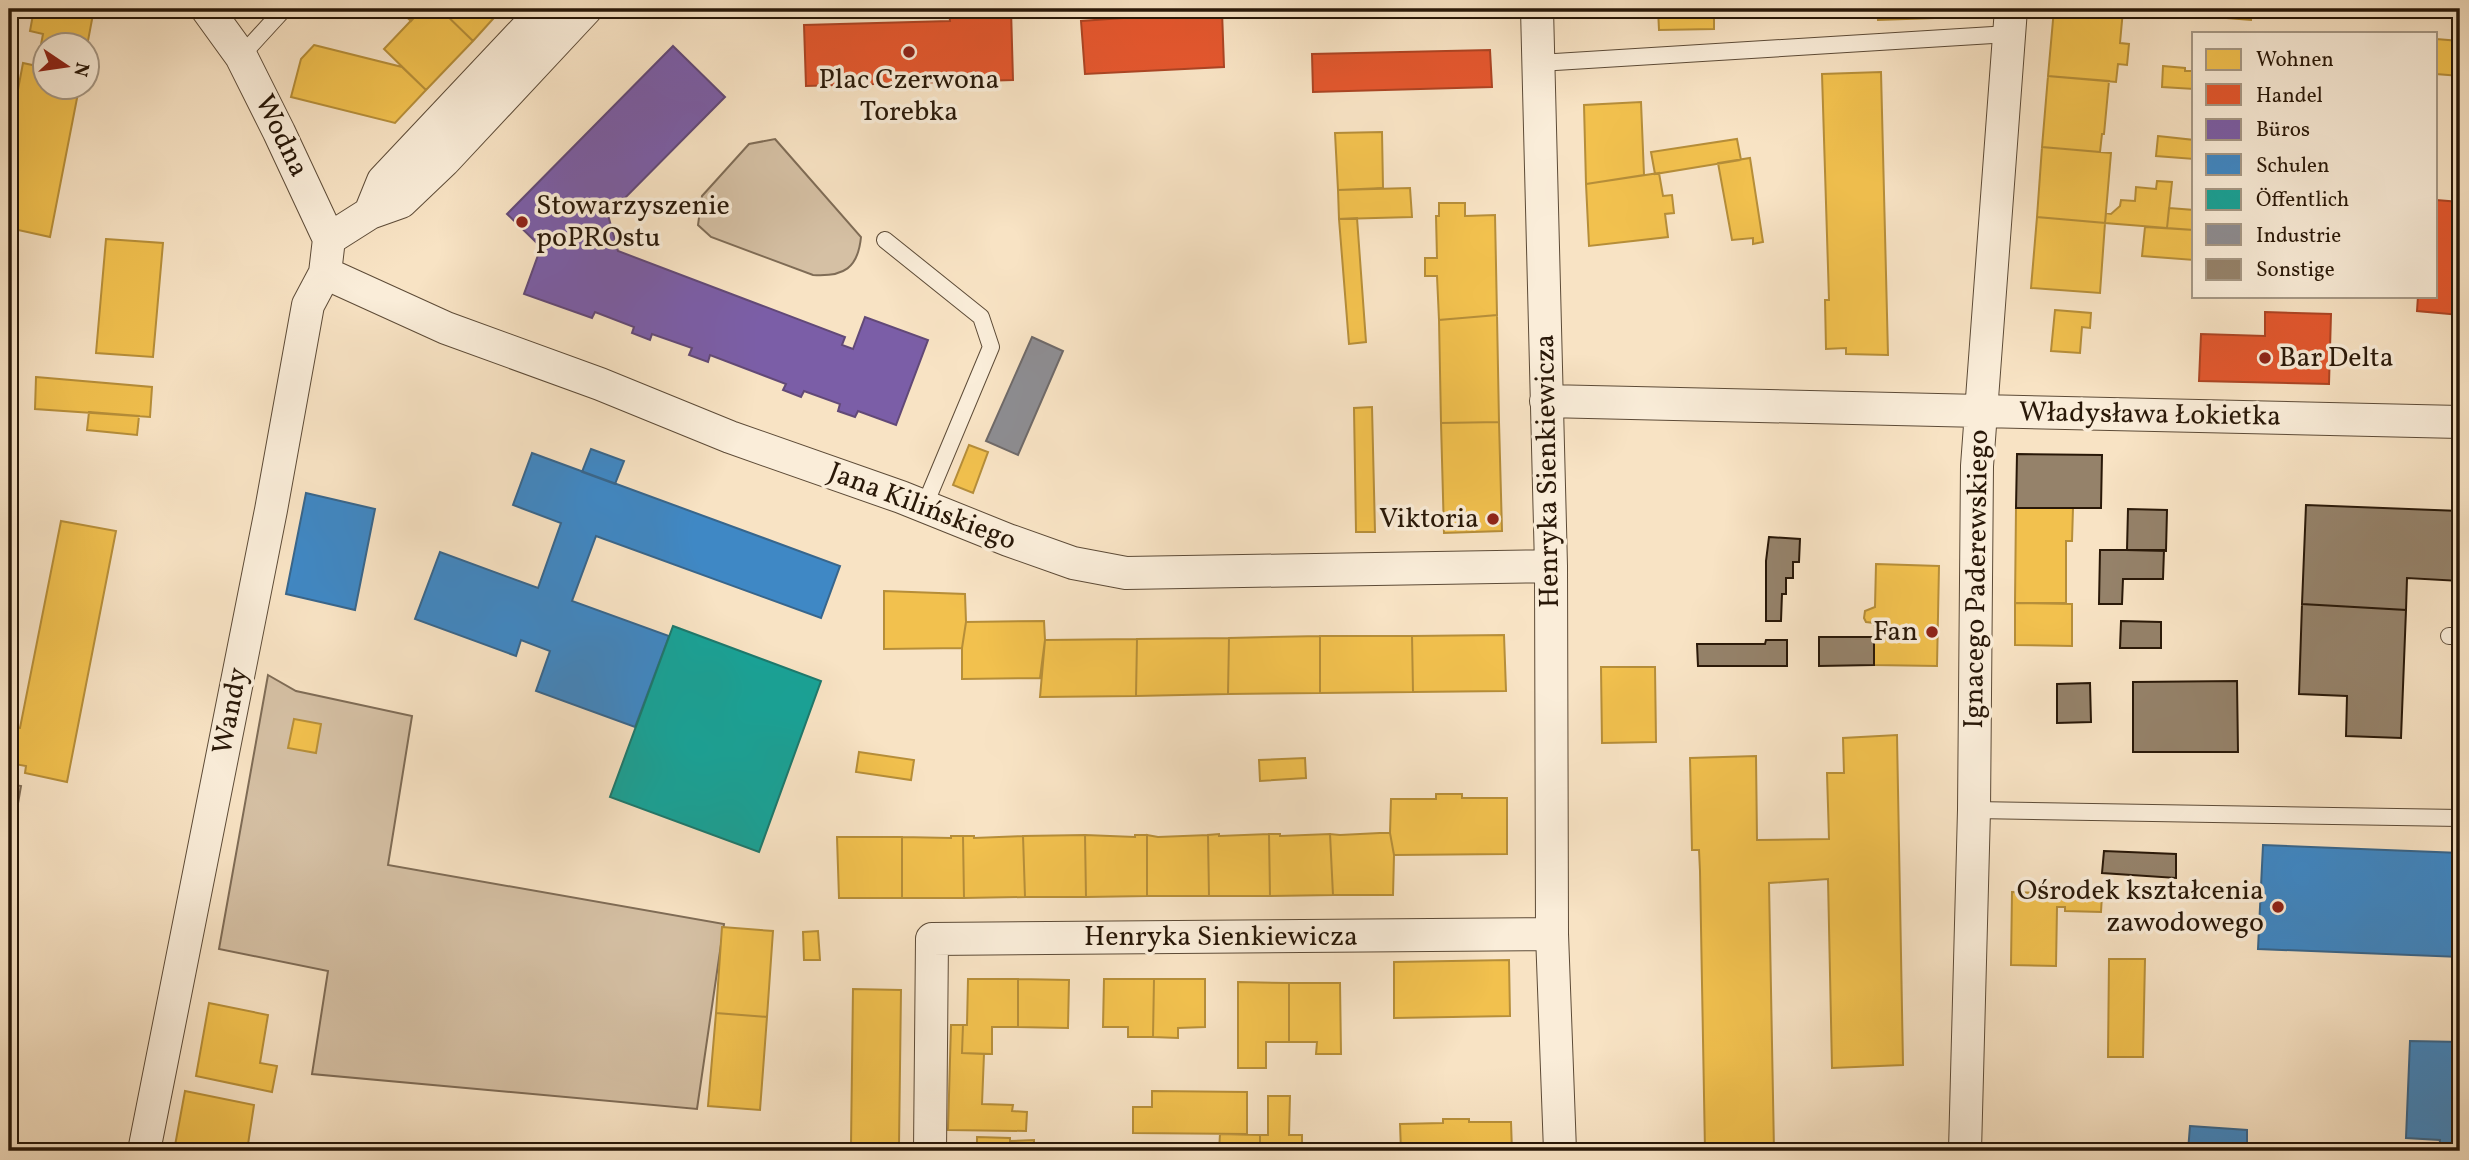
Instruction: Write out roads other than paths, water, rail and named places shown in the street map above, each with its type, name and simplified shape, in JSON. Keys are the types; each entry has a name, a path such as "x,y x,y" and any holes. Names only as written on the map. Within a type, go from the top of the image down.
{"street":[{"name":"Wodna","path":"207,9 241,56 329,239 326,273"},
{"path":"370,213 383,181 545,9"},
{"path":"329,239 370,213 401,202 410,194 586,9"},
{"name":"Henryka Sienkiewicza","path":"1537,9 1551,566 1552,934 1560,1151"},
{"name":"Ignacego Paderewskiego","path":"1965,1151 1974,810 1977,466 2010,21"},
{"name":"Jana Kilińskiego","path":"326,273 446,328 600,384 730,437 901,497 1073,563 1126,573 1551,566"},
{"name":"Wandy","path":"144,1151 271,510 308,305 326,273"},
{"name":"Władysława Łokietka","path":"1546,401 2460,422"},
{"name":"Henryka Sienkiewicza","path":"930,1151 932,939 1552,934"}],"lane":[{"path":"241,56 284,9"},
{"path":"1539,63 2010,21"},
{"path":"885,240 981,317 991,346 924,508"},
{"path":"1974,810 2460,818"}],"place":[{"name":"Plac Czerwona Torebka","path":"909,52"},
{"name":"Stowarzyszenie poPROstu","path":"522,222"},
{"name":"Bar Delta","path":"2265,358"},
{"name":"Viktoria","path":"1493,519"},
{"name":"Fan","path":"1932,632"},
{"name":"Ośrodek kształcenia zawodowego","path":"2278,907"}]}
